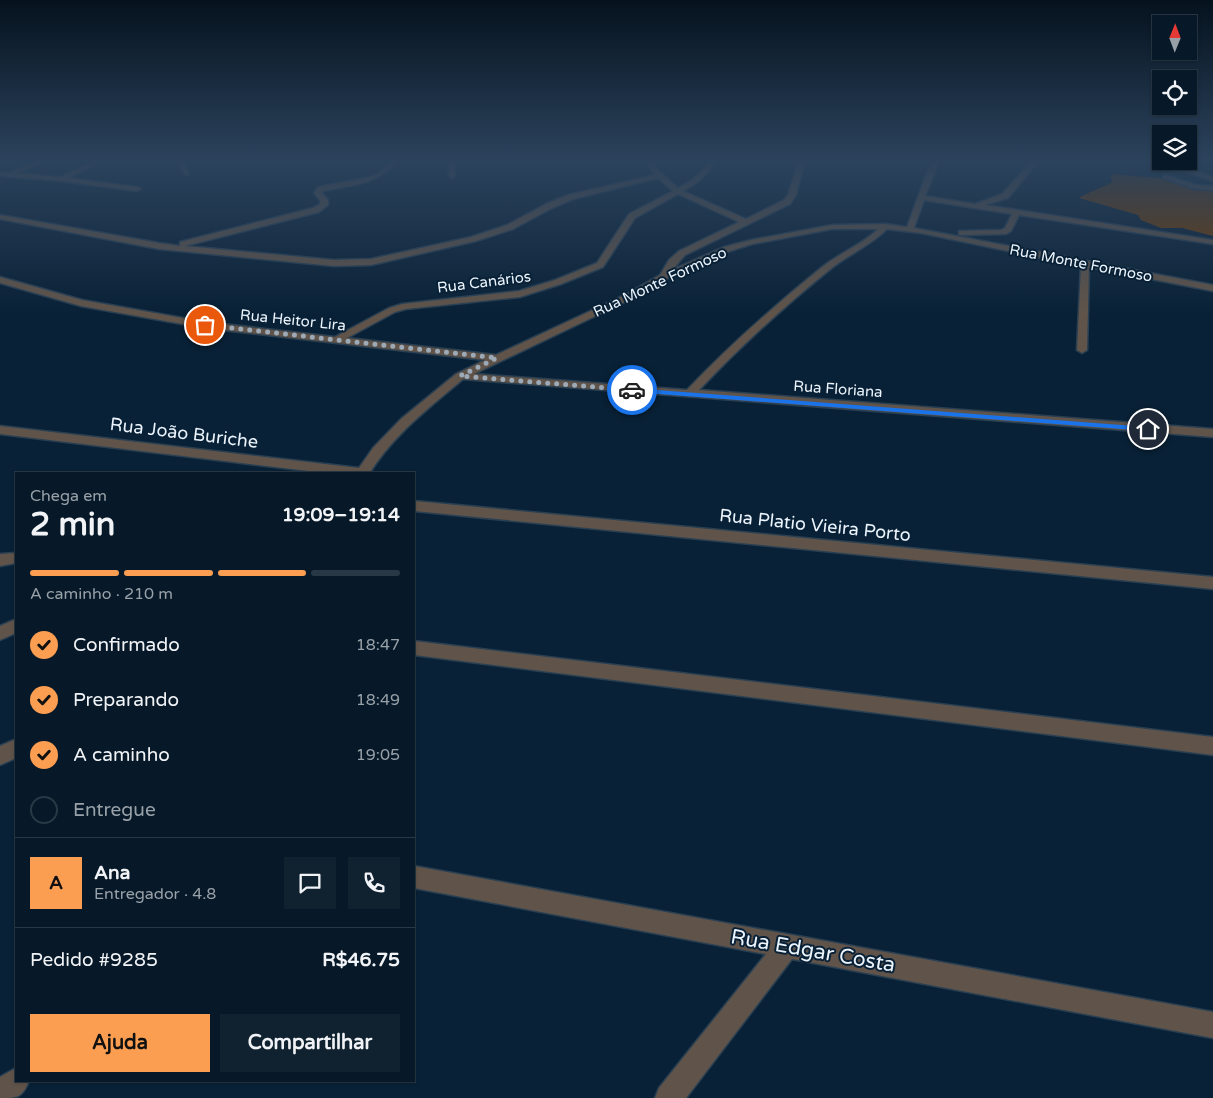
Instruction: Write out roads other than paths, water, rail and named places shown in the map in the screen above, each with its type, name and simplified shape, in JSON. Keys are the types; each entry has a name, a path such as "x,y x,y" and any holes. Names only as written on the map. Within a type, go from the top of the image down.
{"street":[{"path":"172,247 311,211"},
{"path":"0,217 172,247 334,263 371,262 472,239 510,227 539,211"},
{"name":"Rua Canários","path":"336,340 392,310 405,306 520,294 540,289 591,270 600,265 632,216 641,211"},
{"path":"722,211 746,222"},
{"path":"663,277 672,262 682,253 769,211"},
{"path":"910,228 917,211"},
{"path":"1005,211 1213,242"},
{"path":"933,233 1003,232 1008,229 1016,213"},
{"path":"689,394 730,352 828,266 865,244 885,226"},
{"name":"Rua Monte Formoso","path":"364,472 378,451 405,422 460,376 630,296 663,277 727,249 751,242 832,227 885,226 910,228 1213,288"},
{"path":"1082,350 1086,263"},
{"name":"Rua Heitor Lira","path":"0,280 81,303 142,315 239,330 497,358"},
{"name":"Rua Floriana","path":"460,376 1213,433"},
{"name":"Rua João Buriche","path":"0,430 355,472"},
{"name":"Rua Platio Vieira Porto","path":"415,506 1213,582"},
{"path":"0,560 15,558"},
{"path":"0,634 15,626"},
{"path":"415,648 1213,746"},
{"path":"0,756 15,748"},
{"name":"Rua Edgar Costa","path":"415,877 1213,1025"},
{"path":"669,1098 787,946"},
{"path":"0,1094 15,1082"}]}
